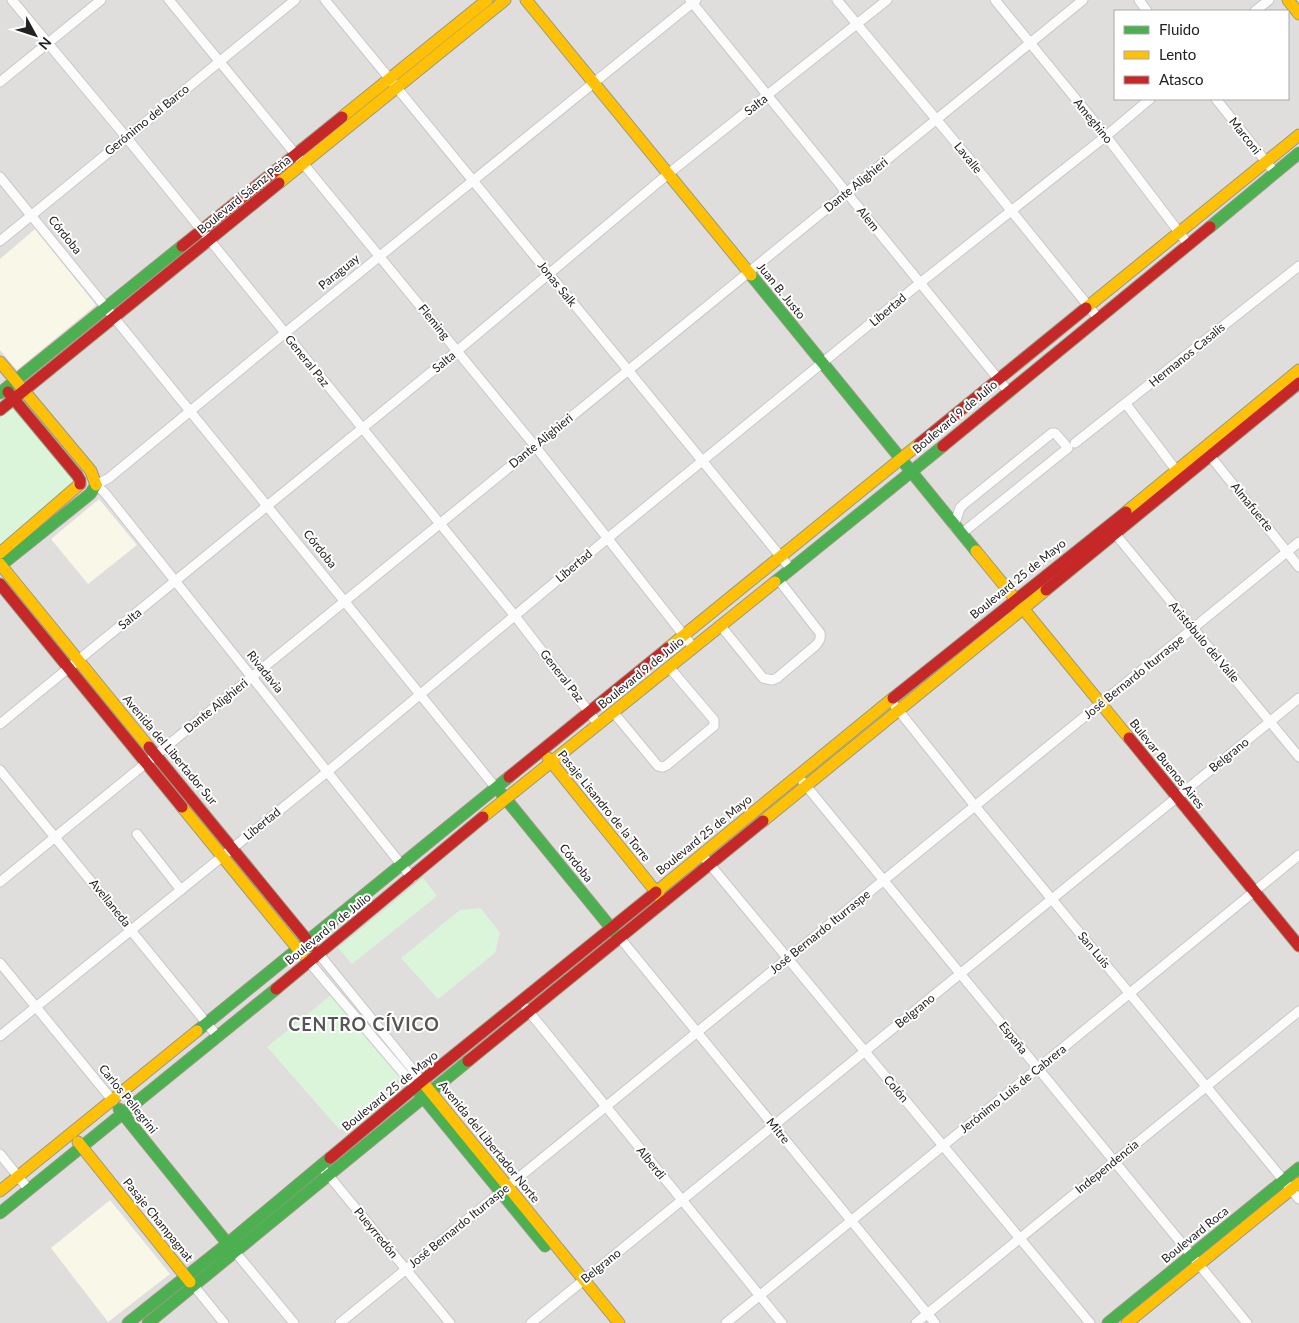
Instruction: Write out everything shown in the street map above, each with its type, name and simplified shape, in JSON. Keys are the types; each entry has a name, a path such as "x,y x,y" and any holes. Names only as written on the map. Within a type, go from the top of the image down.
{"main road":[{"name":"Boulevard Sáenz Peña","path":"0,410 304,164 487,0"},
{"name":"Boulevard Sáenz Peña","path":"2,388 15,380 106,308 296,154 505,0"},
{"name":"Juan B. Justo","path":"526,0 1014,599"},
{"path":"1288,0 1299,14"},
{"name":"Boulevard 9 de Julio","path":"0,1191 1299,135"},
{"name":"Boulevard 9 de Julio","path":"0,1213 1299,153"},
{"name":"Rivadavia","path":"0,362 91,472 96,485"},
{"name":"Boulevard 25 de Mayo","path":"133,1322 418,1084 1014,599 1112,530 1298,377"},
{"path":"2,388 14,399 77,475 80,484"},
{"name":"Boulevard 25 de Mayo","path":"148,1323 236,1253 426,1094 962,659 1112,530 1176,470 1208,452"},
{"path":"0,552 80,484 96,485"},
{"name":"Paraguay","path":"0,565 90,494 96,485"},
{"name":"Avenida del Libertador Sur","path":"0,565 146,762 309,962"},
{"name":"Avenida del Libertador Sur","path":"0,584 156,754 319,954"},
{"name":"Bulevar Buenos Aires","path":"1014,599 1299,946"},
{"name":"Pasaje Lisandro de la Torre","path":"542,750 664,902"},
{"name":"Córdoba","path":"496,788 620,938"},
{"name":"Avenida del Libertador Norte","path":"418,1084 580,1283 608,1323"},
{"name":"Carlos Pellegrini","path":"112,1101 236,1253"},
{"name":"Pasaje Champagnat","path":"71,1134 194,1286"},
{"name":"Boulevard Roca","path":"1108,1323 1195,1260 1291,1184 1299,1168"},
{"name":"Boulevard Roca","path":"1127,1323 1195,1260"},
{"name":"Avenida del Libertador Norte","path":"580,1283 619,1323"}],"street":[{"name":"General Paz","path":"12,0 126,137 515,616 599,725"},
{"path":"0,82 101,0"},
{"name":"Fleming","path":"170,0 535,446 694,647"},
{"name":"Gerónimo del Barco","path":"0,241 295,0"},
{"name":"Jonas Salk","path":"325,0 790,568"},
{"name":"Lavalle","path":"837,0 1098,318"},
{"name":"Salta","path":"0,724 457,351 668,174 887,0"},
{"name":"Ameghino","path":"995,0 1106,136 1188,244"},
{"name":"Dante Alighieri","path":"0,882 1083,0"},
{"path":"1139,0 1147,10"},
{"path":"1256,10 1268,0"},
{"name":"Paraguay","path":"96,485 109,478 191,412 285,333 693,1"},
{"name":"Alem","path":"693,1 1008,391"},
{"name":"Libertad","path":"0,1036 327,772 608,538 920,283 1149,100"},
{"name":"Marconi","path":"1217,100 1275,173"},
{"name":"Córdoba","path":"0,177 496,788"},
{"name":"Hermanos Casalis","path":"958,530 1072,446 1299,266"},
{"path":"1126,404 1176,470"},
{"path":"958,530 960,508 1052,433 1055,433 1072,446"},
{"name":"Almafuerte","path":"1208,452 1299,567"},
{"name":"Rivadavia","path":"96,485 105,493 412,878"},
{"name":"Aristóbulo del Valle","path":"1112,530 1299,758"},
{"name":"José Bernardo Iturraspe","path":"340,1323 1299,542"},
{"path":"720,625 763,678 772,680 777,678 820,641 820,633 778,579"},
{"path":"954,649 962,659"},
{"path":"614,713 658,766 662,767 667,765 714,726 714,720 669,667"},
{"name":"Belgrano","path":"531,1323 1299,698"},
{"name":"San Luis","path":"890,700 1206,1086 1291,1184 1299,1199"},
{"name":"Avellaneda","path":"0,770 218,1037"},
{"name":"España","path":"798,776 1247,1323"},
{"path":"137,834 181,890"},
{"name":"Colón","path":"702,854 1090,1323"},
{"name":"Jerónimo Luis de Cabrera","path":"726,1323 1299,855"},
{"name":"Mitre","path":"620,938 935,1323"},
{"name":"Avenida del Libertador Norte","path":"319,954 418,1084"},
{"name":"Avenida del Libertador Norte","path":"309,962 418,1084"},
{"name":"Carlos Pellegrini","path":"0,963 112,1101"},
{"name":"Alberdi","path":"521,1002 782,1323"},
{"name":"Independencia","path":"916,1323 1299,1011"},
{"path":"0,1154 29,1190"},
{"name":"Pueyrredón","path":"321,1166 450,1323"},
{"path":"236,1253 294,1323"},
{"name":"Pasaje Champagnat","path":"194,1286 224,1323"}],"shaded area":[{"path":"0,0 1299,0 1299,1323 0,1323"},
{"path":"35,229 96,305 17,370 0,350 0,259"},
{"path":"99,499 137,545 88,584 51,539"},
{"path":"110,1200 170,1274 108,1322 51,1248"}],"green space":[{"path":"14,399 80,480 0,553 0,410"},
{"path":"423,878 437,896 352,964 338,948"},
{"path":"481,908 500,933 495,953 438,999 401,958 460,910"},
{"path":"331,995 401,1077 340,1130 267,1047"}],"traffic: fast":[{"path":"1210,227 1299,153"},
{"path":"0,393 182,246"},
{"path":"751,275 976,551"},
{"path":"775,582 943,446"},
{"path":"0,566 90,494 96,485"},
{"path":"197,1031 509,777"},
{"path":"501,793 616,934"},
{"path":"0,1213 276,989"},
{"path":"148,1323 468,1061"},
{"path":"418,1091 545,1246"},
{"path":"119,1109 232,1249"},
{"path":"128,1323 330,1158"},
{"path":"1108,1323 1299,1168"}],"traffic: slow":[{"path":"342,117 487,0"},
{"path":"279,183 505,0"},
{"path":"526,0 751,275"},
{"path":"1288,0 1299,14"},
{"path":"1086,308 1299,135"},
{"path":"0,362 91,471 96,485"},
{"path":"1126,512 1299,370"},
{"path":"668,648 919,444"},
{"path":"0,553 80,484"},
{"path":"976,551 1129,738"},
{"path":"0,564 149,747"},
{"path":"483,817 775,582"},
{"path":"763,821 1046,590"},
{"path":"656,892 893,698"},
{"path":"548,758 661,898"},
{"path":"182,807 302,954"},
{"path":"0,1191 197,1031"},
{"path":"425,1085 619,1323"},
{"path":"78,1142 190,1282"},
{"path":"1127,1323 1299,1183"}],"traffic: jam":[{"path":"182,246 342,117"},
{"path":"0,410 279,183"},
{"path":"943,446 1210,227"},
{"path":"919,444 1086,308"},
{"path":"1046,590 1299,383"},
{"path":"8,392 77,475 80,484"},
{"path":"893,698 1126,512"},
{"path":"0,584 182,807"},
{"path":"509,777 668,648"},
{"path":"1129,738 1299,946"},
{"path":"149,747 312,946"},
{"path":"276,989 483,817"},
{"path":"468,1061 763,821"},
{"path":"330,1158 656,892"}],"district":[{"name":"CENTRO CÍVICO","path":"364,1025"}]}
